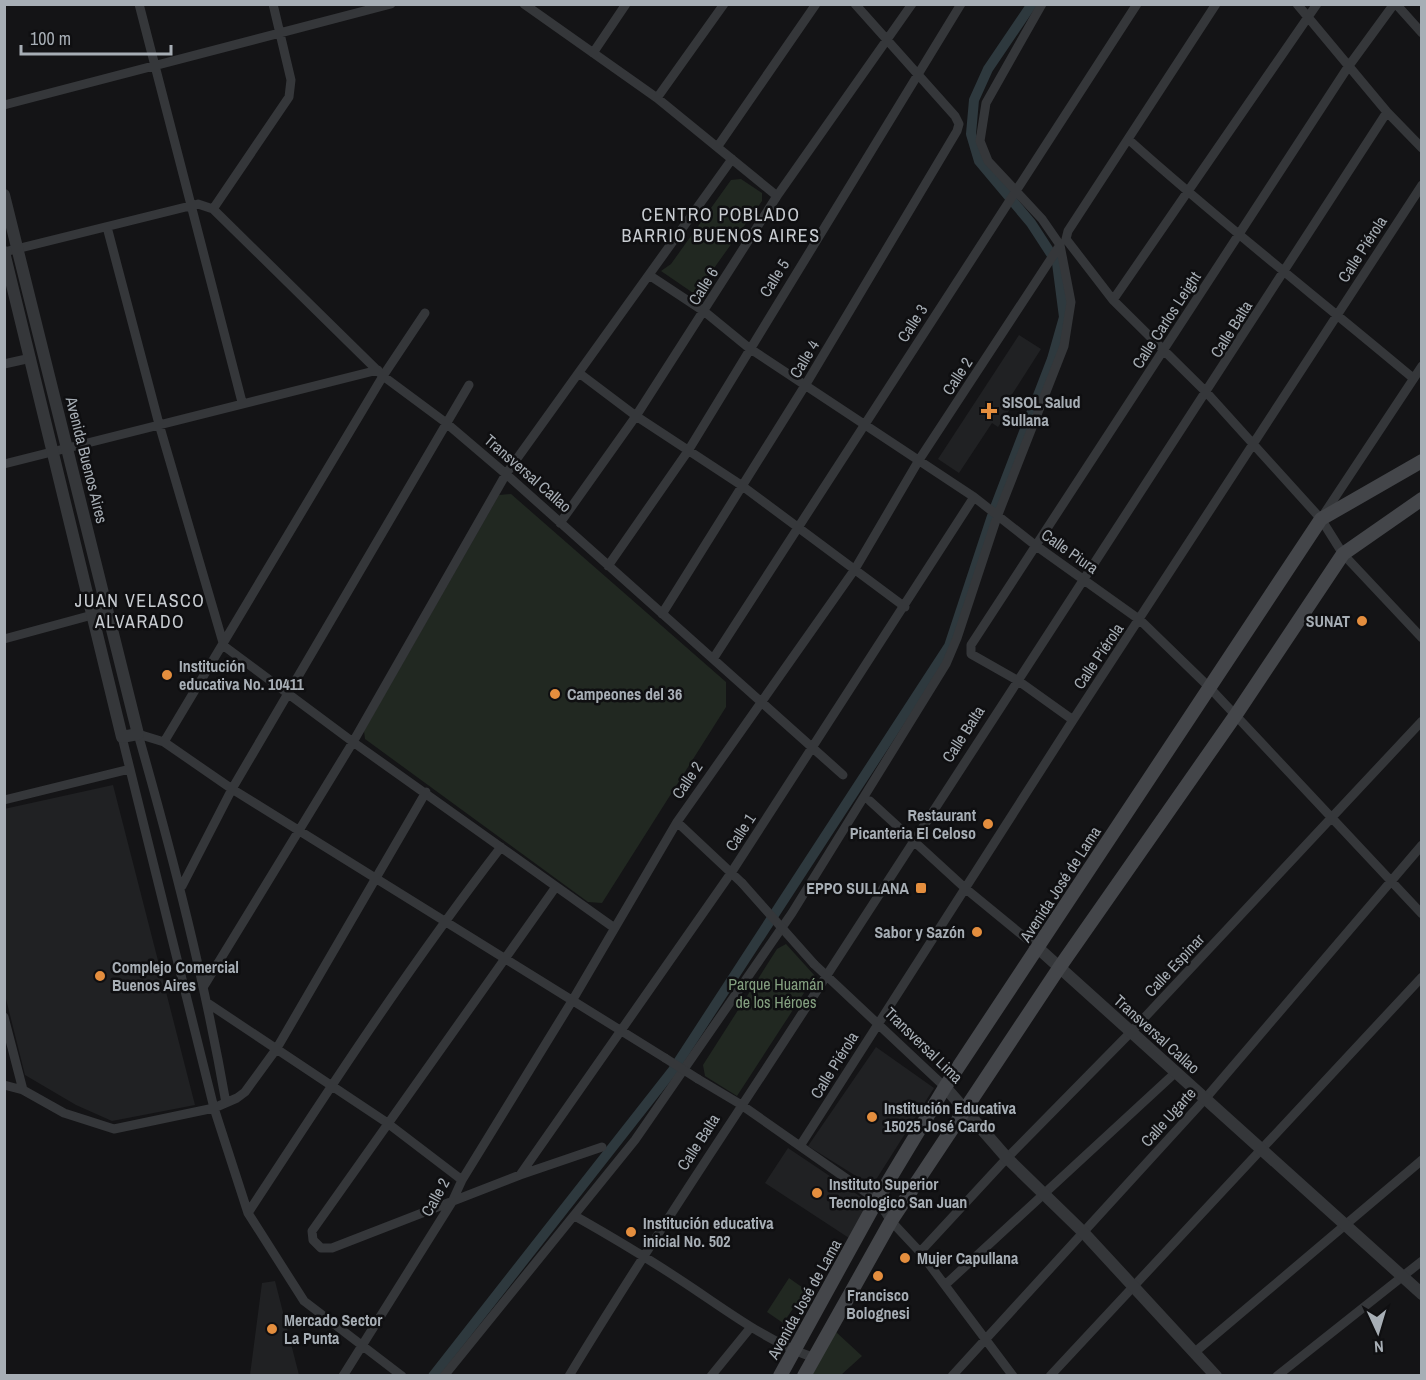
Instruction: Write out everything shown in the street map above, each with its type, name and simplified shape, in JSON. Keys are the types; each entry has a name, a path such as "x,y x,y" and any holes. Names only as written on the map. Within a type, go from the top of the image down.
{"main road":[{"name":"Avenida José de Lama","path":"780,1376 796,1352 877,1200 945,1087 1321,519 1422,461"},
{"path":"804,1376 891,1221 1059,968 1235,716 1343,554 1422,499"}],"street":[{"path":"139,4 242,402"},
{"path":"5,252 190,206 204,204 213,208 289,97 291,80 273,4"},
{"path":"4,105 154,68 391,4"},
{"path":"524,4 657,98 777,196"},
{"path":"540,15 544,4"},
{"path":"593,52 626,4"},
{"path":"657,98 724,4"},
{"path":"718,146 816,4"},
{"path":"855,4 917,75"},
{"name":"Calle 6","path":"560,523 636,416 705,312 777,196 912,4"},
{"name":"Calle 5","path":"608,566 688,451 961,4"},
{"path":"444,1376 635,1140 792,913 946,664 957,638 997,517 1064,346 1071,302 1060,245 1042,219 988,161 980,141 986,103 1042,4"},
{"name":"Calle 3","path":"713,659 1137,4"},
{"path":"1216,4 1068,231 1066,238 1069,245 1113,300 1207,393 1321,519 1343,554 1422,638"},
{"path":"1297,4 1387,112 1422,148"},
{"path":"1113,300 1317,4"},
{"path":"1395,4 1422,33"},
{"name":"Calle Carlos Leight","path":"1017,680 970,654 971,645 1348,67 1395,4"},
{"name":"Calle 4","path":"662,614 806,384 954,139 958,124 954,116 917,75"},
{"name":"Calle Balta","path":"569,1376 642,1254 825,977 912,839 1207,393 1387,112"},
{"path":"1128,139 1187,192 1285,270 1413,378"},
{"path":"204,986 353,742 506,474 732,159"},
{"name":"Calle Piérola","path":"800,1146 1073,720 1422,184"},
{"name":"Avenida Buenos Aires","path":"4,195 138,734"},
{"name":"Transversal Callao","path":"213,208 380,373 445,422 506,474 843,775"},
{"path":"107,227 159,424 224,646 290,692 353,742 426,792 555,888 613,927"},
{"name":"Calle 2","path":"343,1376 452,1202 462,1180 572,1001 613,927 677,822 759,702 855,569 920,460 1060,245"},
{"name":"Avenida Buenos Aires","path":"5,252 122,737"},
{"name":"Calle Piura","path":"649,275 705,312 749,348 974,497 997,517 1140,620 1209,687 1330,819 1422,914"},
{"path":"164,742 224,646 380,373 425,313"},
{"path":"4,364 31,358"},
{"path":"1321,519 1422,366"},
{"path":"4,464 242,402 380,373"},
{"path":"579,374 636,416 741,485 905,607"},
{"path":"182,886 232,789 445,422 469,385"},
{"name":"Calle 1","path":"520,1174 731,873 974,497"},
{"path":"4,639 107,611"},
{"path":"1017,680 1073,720"},
{"name":"Calle Espinar","path":"920,1252 1007,1158 1131,1032 1422,721"},
{"path":"138,734 182,886 209,1004 226,1103"},
{"path":"402,1376 304,1301 248,1213 214,1108 122,737 138,734 164,742 232,789 740,1104 877,1200 891,1221 920,1252 1013,1376"},
{"path":"4,800 130,769"},
{"path":"4,1085 22,1090 64,1113 114,1129 214,1108 245,1092 277,1048 426,792"},
{"name":"Transversal Callao","path":"870,801 966,889 1038,948 1422,1294"},
{"name":"Transversal Lima","path":"677,822 742,883 825,977 878,1023 945,1087 1007,1158 1084,1233 1216,1376"},
{"name":"Calle Ugarte","path":"952,1376 1205,1099 1422,845"},
{"path":"248,1213 332,1084 444,922 501,847"},
{"path":"555,888 507,958 386,1122 312,1231 313,1240 321,1248 333,1248 520,1174 602,1147"},
{"path":"1050,1376 1422,977"},
{"path":"209,1004 332,1084 462,1180"},
{"path":"4,1017 22,1090"},
{"path":"945,1285 1175,1073"},
{"path":"1195,1352 1422,1160"},
{"path":"575,1216 642,1254 751,1327 796,1352 815,1358"},
{"path":"1277,1376 1422,1262"},
{"path":"711,1376 751,1327"}],"shaded area":[{"name":"SISOL Salud Sullana","path":"1019,335 1041,349 1011,396 1016,400 998,427 992,423 959,473 938,459"},
{"path":"113,785 195,1105 112,1121 76,1105 25,1075 5,995 4,809"},
{"name":"Institución Educativa 15025 José Cardo","path":"876,1047 934,1088 872,1186 808,1146"},
{"name":"Instituto Superior Tecnologico San Juan","path":"788,1148 870,1203 849,1238 765,1183"},
{"name":"Mercado Sector La Punta","path":"275,1281 299,1375 250,1375 262,1283"}],"green space":[{"path":"741,179 762,193 762,201 702,285 699,297 661,271 671,264 731,180"},
{"name":"Campeones del 36","path":"511,494 726,682 726,707 602,903 588,902 365,739 364,731 499,495"},
{"name":"Parque Huamán de los Héroes","path":"786,944 815,976 737,1096 705,1076 703,1065 777,949"},
{"path":"789,1278 806,1290 783,1323 767,1312"},
{"path":"836,1332 862,1356 841,1375 806,1376"}],"waterway":[{"path":"994,510 1052,359 1064,317 1057,263 1031,223 979,161 971,134 974,100 988,69 1032,4"},
{"path":"433,1376 673,1070 949,646 992,516"}],"place":[{"name":"SISOL Salud Sullana","path":"989,411"},
{"name":"SUNAT","path":"1362,621"},
{"name":"Institución educativa No. 10411","path":"167,675"},
{"name":"Campeones del 36","path":"555,694"},
{"name":"Restaurant Picanteria El Celoso","path":"988,824"},
{"name":"EPPO SULLANA","path":"921,888"},
{"name":"Sabor y Sazón","path":"977,932"},
{"name":"Complejo Comercial Buenos Aires","path":"100,976"},
{"name":"Institución Educativa 15025 José Cardo","path":"872,1117"},
{"name":"Instituto Superior Tecnologico San Juan","path":"817,1193"},
{"name":"Institución educativa inicial No. 502","path":"631,1232"},
{"name":"Mujer Capullana","path":"905,1258"},
{"name":"Francisco Bolognesi","path":"878,1276"},
{"name":"Mercado Sector La Punta","path":"272,1329"}],"district":[{"name":"CENTRO POBLADO BARRIO BUENOS AIRES","path":"721,225"},
{"name":"JUAN VELASCO ALVARADO","path":"140,611"}]}
